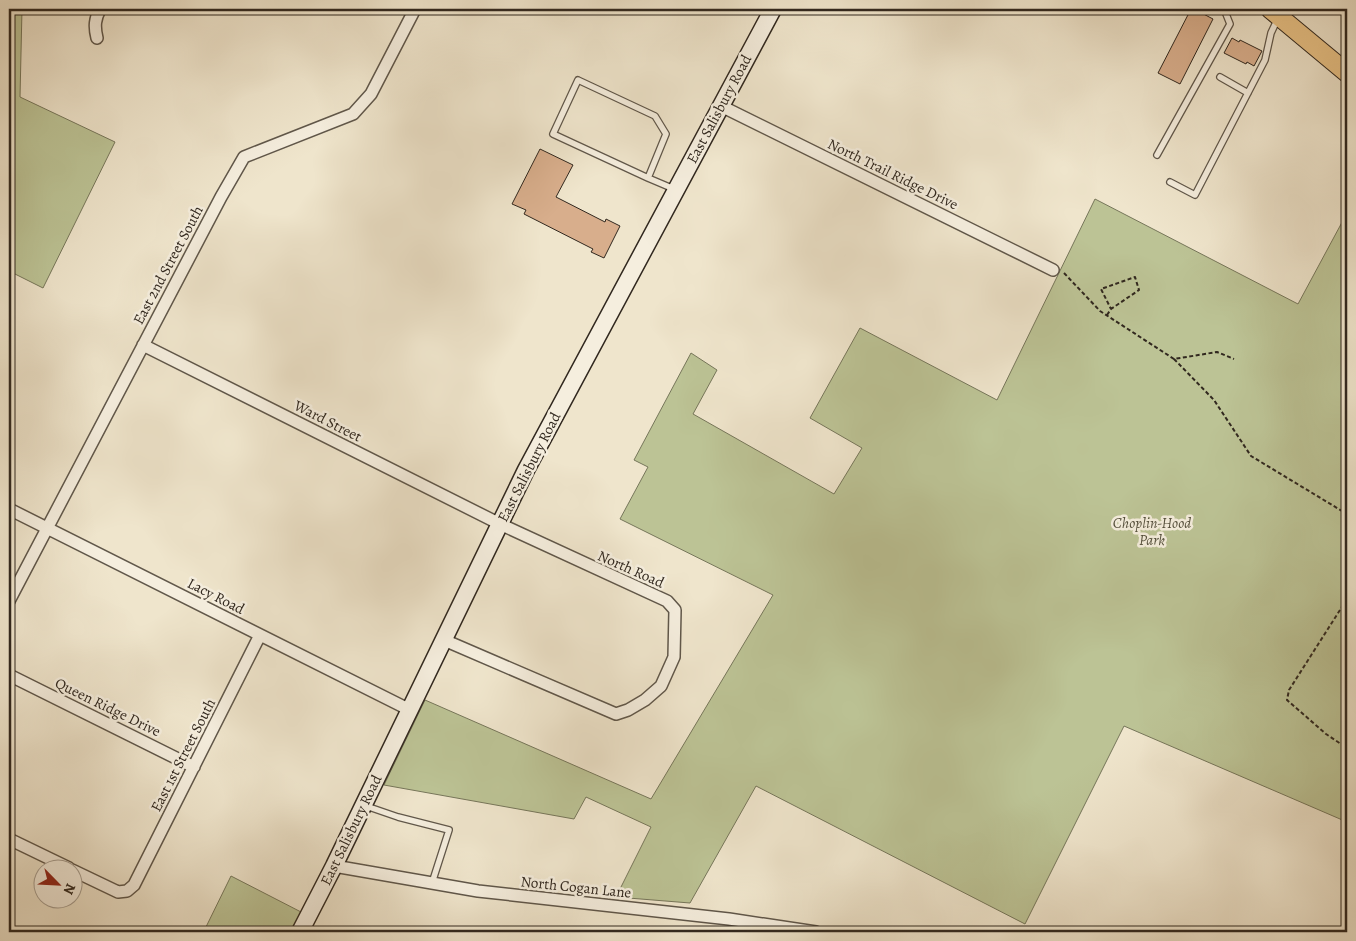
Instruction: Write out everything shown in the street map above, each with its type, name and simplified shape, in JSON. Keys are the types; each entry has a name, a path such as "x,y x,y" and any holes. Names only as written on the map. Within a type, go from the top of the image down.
{"main road":[{"name":"East Salisbury Road","path":"300,932 364,805 526,470 774,9"},
{"path":"1274,12 1347,73"}],"street":[{"path":"97,38 94,28 100,9"},
{"name":"East 2nd Street South","path":"9,601 221,197 244,157 353,114 371,94 415,9"},
{"name":"North Trail Ridge Drive","path":"721,106 1058,271"},
{"name":"Ward Street","path":"143,345 500,524"},
{"name":"Lacy Road","path":"9,509 410,710"},
{"name":"North Road","path":"444,640 616,714 628,710 645,700 660,686 674,657 675,610 667,601 500,524"},
{"name":"East 1st Street South","path":"82,874 118,892 127,891 134,885 260,635"},
{"name":"Queen Ridge Drive","path":"9,675 194,767"},
{"path":"9,839 48,858"},
{"name":"North Cogan Lane","path":"334,866 478,891 729,919 816,932"}],"lane":[{"path":"1157,155 1230,24 1224,9"},
{"path":"1170,182 1195,195 1265,60 1274,12"},
{"path":"1220,77 1248,93"},
{"path":"648,178 666,134 655,116 578,80 553,134 648,178 676,190"},
{"path":"364,805 398,817 449,830 432,883"}],"path":[{"path":"1058,271 1100,311 1174,359 1214,400 1251,456 1347,514"},
{"path":"1107,315 1111,309 1139,290 1135,277 1101,289 1111,309"},
{"path":"1174,359 1217,352 1234,359"},
{"path":"1347,599 1289,690 1287,700 1326,734 1347,748"}],"green space":[{"path":"9,9 22,9 20,97 115,142 43,288 9,271"},
{"name":"Choplin-Hood Park","path":"1095,199 1298,304 1347,213 1347,822 1124,726 1025,924 756,786 690,903 616,897 651,827 586,797 574,819 384,785 425,700 651,799 773,595 620,519 648,467 634,460 691,353 717,370 693,414 834,494 862,448 810,418 860,328 997,400"},
{"path":"231,876 303,913 292,932 202,932"}],"building":[{"path":"1191,9 1213,19 1180,84 1158,73"},
{"path":"1232,38 1262,51 1254,66 1224,53"},
{"path":"540,149 573,165 556,197 605,222 606,219 620,226 604,258 591,252 593,249 524,214 526,210 512,204"}]}
